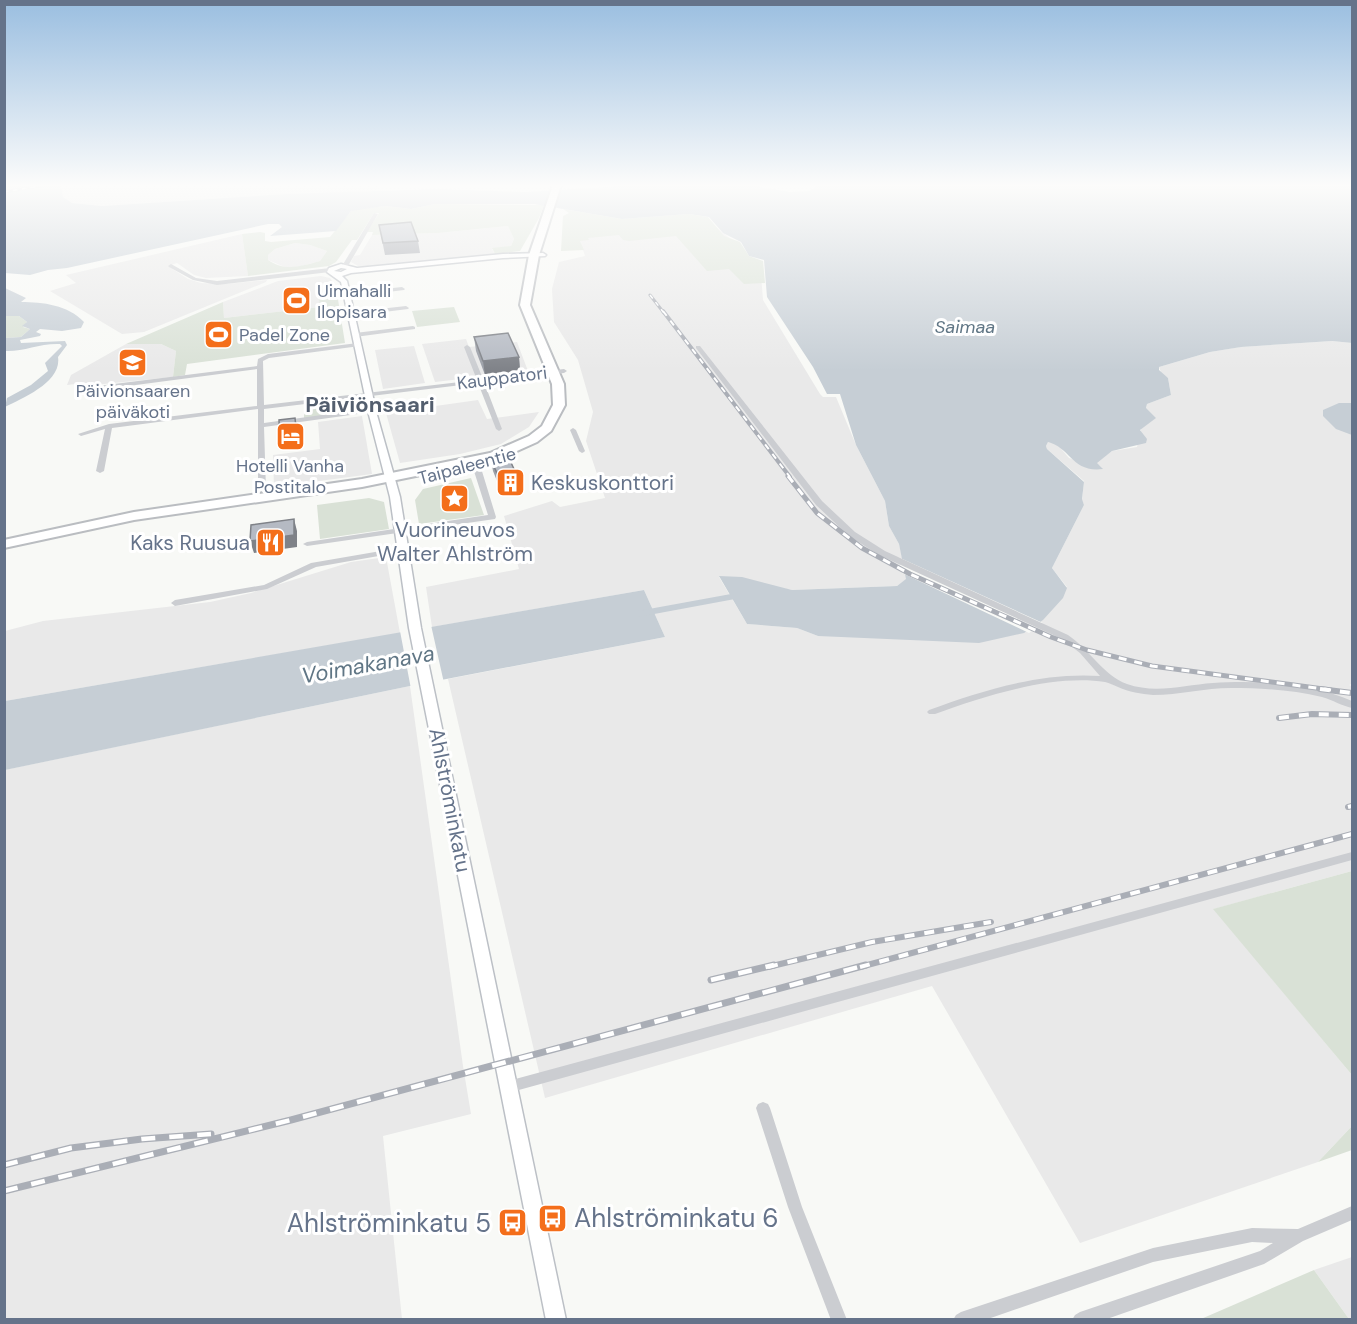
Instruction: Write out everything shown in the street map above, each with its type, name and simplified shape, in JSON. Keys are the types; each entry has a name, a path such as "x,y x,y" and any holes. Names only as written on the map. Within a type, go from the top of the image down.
{"highway":[{"name":"Taipaleentie","path":"114,522 132,522 389,481 499,460 521,453 543,441 561,425 566,417 570,401 559,372 525,305 541,247"},
{"name":"Taipaleentie","path":"4,544 134,516 257,494 279,494 389,481"}],"street":[{"path":"332,272 344,281 361,247"},
{"path":"171,266 191,278 217,283 350,269 539,255"},
{"name":"Ahlströminkatu","path":"344,281 372,411 395,497 415,628 556,1320"},
{"path":"347,296 402,289"},
{"path":"352,314 406,308"},
{"path":"355,335 413,328"},
{"path":"78,386 90,388 260,364 268,356 358,345"},
{"path":"467,347 499,429"},
{"path":"698,347 819,503 852,534 882,553 1074,642 1098,671 1109,679"},
{"path":"257,494 261,425 260,364"},
{"name":"Kauppatori","path":"81,434 109,426 261,406 559,372"},
{"path":"261,425 372,411"},
{"path":"100,471 109,426"},
{"path":"573,430 582,451"},
{"path":"307,544 492,517 477,468"},
{"path":"175,603 249,591 314,566 404,549"},
{"path":"932,712 951,704 1044,681 1090,677 1109,679 1138,690 1159,692 1229,685 1272,688 1336,697 1353,705"},
{"path":"508,1087 1353,856"},
{"path":"763,1108 795,1207 838,1320"},
{"path":"1080,1320 1264,1257 1298,1236 1353,1213"},
{"path":"961,1320 1153,1255 1252,1235 1298,1236"}],"shaded area":[{"path":"187,247 244,247 248,276 206,278 194,275 177,263 168,266 188,279 201,283 227,284 267,280 144,332 122,334 50,291 76,283 66,275"},
{"path":"244,247 282,247 268,255 268,260 287,267 320,261 327,251 315,247 347,247 336,262 329,266 248,276"},
{"path":"282,247 315,247 327,251 320,261 287,268 268,260 268,255"},
{"path":"365,247 506,247 492,249 495,254 368,266 358,266 351,262 354,256 360,255"},
{"path":"522,247 520,251 495,254 492,248"},
{"path":"561,247 583,247 584,250 561,251"},
{"path":"582,247 740,247 747,257 760,261 763,300 820,394 823,397 836,397 856,445 885,501 889,526 899,544 907,579 897,586 792,590 719,577 747,624 797,628 818,636 1067,587 1052,568 1084,505 1082,500 1084,481 1047,449 1048,442 1057,444 1069,458 1102,468 1096,463 1112,451 1137,447 1147,404 1171,395 1168,378 1162,375 1159,367 1210,352 1240,347 1332,341 1352,343 1352,684 1349,685 1352,686 1352,871 1214,909 1352,1075 1352,1126 1318,1162 1080,1243 932,986 545,1098 448,679 665,637 644,590 432,627 426,587 519,569 504,516 552,501 560,507 605,498 586,441 593,412 578,360 554,322 552,289 559,262 585,256"},
{"path":"686,247 743,247 749,256 763,261 765,283 744,284 729,269 707,271"},
{"path":"321,276 330,278 336,287 318,289 321,307 224,318 223,302 278,281"},
{"path":"336,287 345,343 187,364 185,375 173,377 176,351 161,344 126,344 223,302 224,318 320,307 318,289"},
{"path":"454,307 460,322 417,327 412,311"},
{"path":"5,316 19,316 27,322 23,327 30,329 21,337 5,338"},
{"path":"466,339 469,347 517,342 528,371 435,382 422,344"},
{"name":"Päivionsaaren päiväkoti","path":"126,344 161,344 176,351 173,377 94,385 84,383 67,385 71,375"},
{"path":"414,346 425,383 383,389 375,350"},
{"path":"359,400 361,412 304,419 304,406"},
{"path":"478,400 487,419 539,412 529,427 501,444 460,454 400,463 386,413"},
{"path":"362,416 372,474 274,487 273,455 320,449 318,422"},
{"path":"471,478 484,515 419,524 415,500 423,489"},
{"path":"369,498 384,502 389,529 320,539 317,505"},
{"path":"386,557 400,633 5,701 5,631 43,621 210,602 251,593 351,562"},
{"path":"410,686 471,1114 383,1136 402,1319 5,1319 4,770"},
{"path":"1352,871 1352,1075 1213,909"},
{"path":"1352,1126 1352,1150 1318,1162"},
{"path":"1352,1257 1352,1319 1349,1319 1314,1270"},
{"path":"1314,1270 1349,1319 1201,1319"}],"water":[{"name":"Saimaa","path":"5,247 164,247 30,275 5,273"},
{"name":"Saimaa","path":"744,247 1352,247 1352,343 1332,341 1241,347 1210,352 1159,367 1159,370 1168,378 1171,395 1147,404 1146,408 1156,418 1140,430 1147,439 1146,443 1112,451 1097,463 1103,469 1093,469 1078,464 1062,449 1048,442 1047,449 1084,482 1082,499 1084,505 1052,568 1067,588 1063,598 1043,620 1024,633 979,643 818,636 797,628 747,624 719,576 742,577 792,590 897,586 906,579 899,544 889,526 885,501 856,445 840,394 827,394 813,367 767,297 764,260 749,256"},
{"path":"5,288 26,298 21,302 63,308 84,322 81,328 62,331 40,329 36,332 41,334 40,336 20,340 21,343 65,341 67,345 58,357 58,366 48,381 31,394 5,407 7,398 31,385 48,371 45,363 62,346 53,344 5,351 5,338 21,337 30,329 22,326 27,322 19,316 5,316"},
{"path":"1339,403 1352,403 1352,435 1336,429 1323,416 1323,410"},
{"path":"644,590 665,637 410,686 5,770 5,701"}],"pier":[{"path":"898,557 1043,623 1029,633 902,573"},
{"path":"431,625 444,683 411,689 400,631"}],"building":[{"path":"508,333 519,357 483,361 474,337"},
{"path":"295,418 297,438 280,440 279,420"},
{"path":"508,456 520,482 502,484 491,460"},
{"path":"294,519 294,535 250,541 251,525"}],"waterway":[{"name":"Voimakanava","path":"638,614 731,597"}],"railway":[{"path":"650,295 664,313"},
{"path":"663,311 790,477"},
{"path":"788,476 817,513 862,548 910,574 1051,637 1087,650 1152,666 1331,690"},
{"path":"1320,689 1352,693"},
{"path":"1279,718 1312,714 1352,715"},
{"path":"1348,807 1352,806"},
{"path":"860,967 1352,834"},
{"path":"768,967 872,942 991,922"},
{"path":"711,980 774,965"},
{"path":"4,1191 291,1120 866,965"},
{"path":"4,1165 71,1148 142,1139 211,1134"}],"place":[{"name":"Uimahalli Ilopisara","path":"296,301"},
{"name":"Padel Zone","path":"218,335"},
{"name":"Päivionsaaren päiväkoti","path":"133,362"},
{"name":"Hotelli Vanha Postitalo","path":"290,437"},
{"name":"Keskuskonttori","path":"510,483"},
{"name":"Vuorineuvos Walter Ahlström","path":"455,499"},
{"name":"Kaks Ruusua","path":"271,543"},
{"name":"Ahlströminkatu 6","path":"553,1218"},
{"name":"Ahlströminkatu 5","path":"512,1223"}],"district":[{"name":"Päiviönsaari","path":"370,404"}]}
